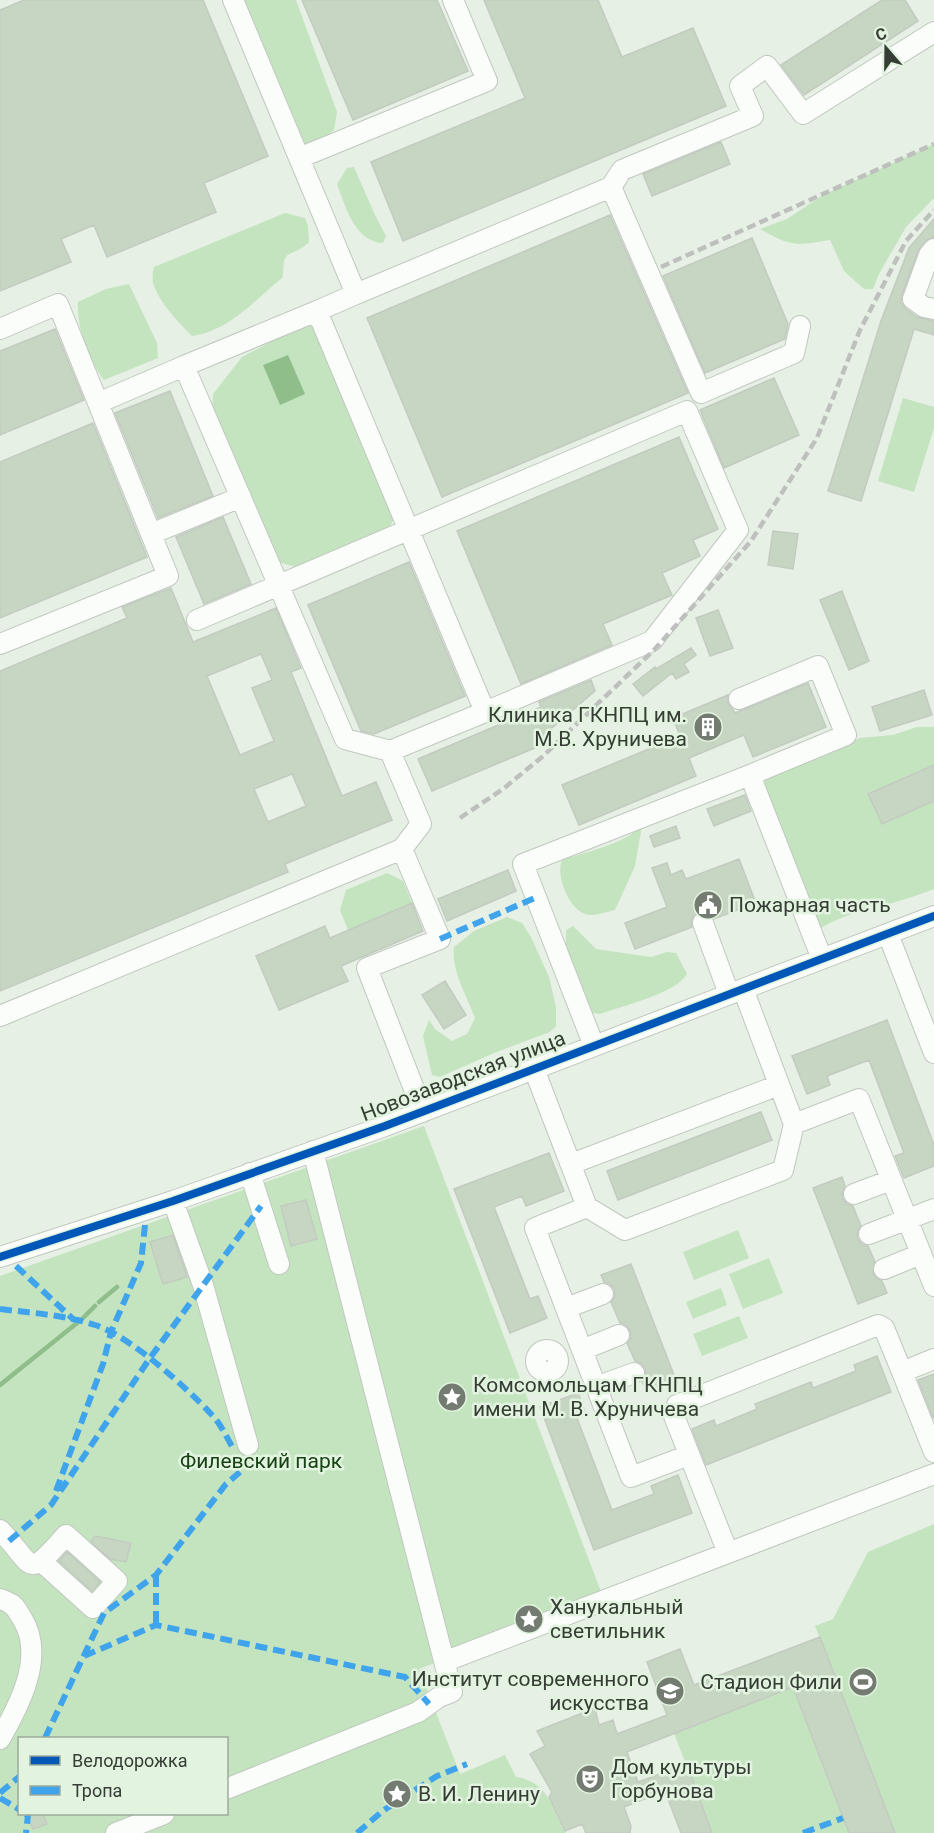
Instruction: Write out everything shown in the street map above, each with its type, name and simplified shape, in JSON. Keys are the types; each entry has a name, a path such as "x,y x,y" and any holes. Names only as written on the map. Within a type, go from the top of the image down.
{"street":[{"path":"233,0 356,294"},
{"path":"299,158 487,81 453,0"},
{"path":"98,403 611,187 621,170 753,116 740,86 767,66 802,114 934,32"},
{"path":"611,187 701,393"},
{"path":"934,249 929,255 914,299 924,307 934,309"},
{"path":"0,329 58,304 168,576 0,644"},
{"path":"317,311 485,712"},
{"path":"197,621 687,411 701,393 794,353 800,326"},
{"path":"184,366 345,739 390,751 652,641 738,530 687,411"},
{"path":"151,534 241,496"},
{"path":"594,1046 523,864 846,735 818,666 739,699"},
{"path":"0,1016 402,849 421,824 390,751"},
{"path":"750,775 822,959"},
{"path":"402,849 440,939 367,968 423,1112"},
{"name":"Новозаводская улица","path":"4,1251 173,1201 423,1112 934,916"},
{"path":"534,1069 587,1207 625,1230 783,1170 794,1124 779,1084 703,923"},
{"path":"888,934 934,1053"},
{"path":"571,1164 779,1084"},
{"path":"794,1124 859,1099 934,1286"},
{"path":"228,1788 418,1712 439,1697 452,1692 446,1661 313,1151"},
{"path":"250,1173 279,1264"},
{"path":"854,1194 891,1180"},
{"path":"173,1201 203,1285 248,1446"},
{"path":"587,1207 535,1227 631,1477 689,1455"},
{"path":"869,1234 934,1209"},
{"path":"884,1269 921,1254"},
{"path":"566,1308 603,1294"},
{"path":"728,1553 674,1416 677,1406 878,1326 884,1328 934,1452"},
{"path":"557,1357 620,1335"},
{"path":"902,1372 934,1359"},
{"path":"596,1388 634,1373"},
{"path":"446,1661 934,1474"},
{"path":"0,1530 26,1563 33,1565 42,1562"},
{"path":"0,1599 13,1603 29,1630 30,1669 19,1705 0,1739"},
{"path":"116,1833 161,1815"}],"green space":[{"path":"244,0 296,0 337,112 334,130 315,144 306,145 290,117"},
{"path":"934,144 934,198 906,227 873,289 864,289 844,271 830,240 794,244 760,229 787,219 823,195"},
{"path":"354,167 386,236 383,243 373,241 358,230 337,184 347,168"},
{"path":"285,213 305,218 309,242 286,256 283,277 230,321 218,328 192,336 169,311 155,289 154,267"},
{"path":"129,284 157,343 158,358 104,380 93,363 85,343 79,322 78,302 106,289"},
{"path":"314,319 396,515 387,532 296,567 278,562 212,415 213,394 242,357"},
{"path":"903,398 934,407 934,428 914,492 878,481"},
{"path":"917,727 934,727 934,765 868,794 882,824 934,801 934,889 851,914 821,928 802,899 761,788 765,771 796,760 813,760 860,738 893,735"},
{"path":"642,826 635,866 615,910 590,915 576,908 563,884 560,867 562,860 615,843"},
{"path":"387,873 403,881 412,903 348,930 340,910 346,890"},
{"path":"507,917 522,923 549,977 556,1007 556,1026 550,1032 440,1077 432,1075 423,1036 429,1020 435,1029 452,1041 467,1034 475,1018 457,974 454,947 474,931"},
{"path":"573,926 596,949 651,957 667,952 676,953 687,974 681,981 660,993 600,1014 592,1013 579,1002 566,961 566,930"},
{"name":"Филевский парк","path":"424,1126 603,1597 419,1669 460,1774 505,1755 516,1777 536,1784 543,1791 566,1833 0,1833 0,1276"},
{"path":"738,1230 749,1258 694,1280 683,1252"},
{"path":"769,1258 783,1293 743,1309 729,1274"},
{"path":"721,1288 727,1305 693,1319 686,1302"},
{"path":"739,1316 748,1338 702,1356 693,1334"},
{"name":"Стадион Фили","path":"934,1524 934,1833 712,1833 674,1733 793,1687 829,1661 815,1626 833,1619 868,1552"}],"shaded area":[{"path":"288,355 305,394 280,405 263,365"}],"building":[{"path":"24,0 203,0 268,156 204,183 216,212 107,257 94,225 61,239 71,262 0,291 0,10"},
{"path":"302,0 437,0 468,71 353,120"},
{"path":"484,0 598,0 622,57 693,28 726,106 403,241 371,162 525,98"},
{"path":"882,0 905,0 918,21 804,95 781,65"},
{"path":"721,142 730,164 652,196 643,174"},
{"path":"610,215 688,393 442,497 367,318"},
{"path":"934,219 934,237 925,241 918,251 901,302 917,317 934,321 934,335 914,329 861,501 828,491 881,321 909,248"},
{"path":"752,238 788,324 785,339 705,373 663,276"},
{"path":"55,329 84,400 0,435 0,351"},
{"path":"774,378 799,435 724,468 700,410"},
{"path":"170,391 213,496 158,518 115,413"},
{"path":"93,423 147,557 0,618 0,462"},
{"path":"679,437 718,529 693,540 700,556 662,573 672,595 603,624 612,645 521,684 457,531"},
{"path":"223,517 251,584 204,604 176,537"},
{"path":"773,531 798,534 793,569 768,565"},
{"path":"409,562 465,696 374,734 361,731 308,605"},
{"path":"171,588 193,642 276,608 301,668 291,672 342,796 376,782 392,820 285,864 288,872 0,991 0,671 127,618 122,607","holes":["261,654 272,680 252,688 274,741 240,755 207,676","292,774 306,806 268,822 254,789"]},
{"path":"842,591 869,661 849,670 820,600"},
{"path":"718,610 733,648 710,656 696,618"},
{"path":"691,648 696,655 684,664 689,672 676,679 672,673 643,696 633,684 655,667 656,669"},
{"path":"591,680 595,691 545,734 549,742 432,791 418,759 541,707 539,702"},
{"path":"808,683 826,727 753,757 744,735 689,758 696,776 579,825 562,785 680,736 673,718 728,695 728,703 735,713"},
{"path":"924,690 932,715 880,731 872,707"},
{"path":"934,765 934,801 882,824 868,794"},
{"path":"745,795 751,811 714,826 707,809"},
{"path":"676,826 680,838 654,847 650,836"},
{"name":"Пожарная часть","path":"739,859 756,903 714,919 706,911 698,912 691,920 692,927 635,949 625,923 667,907 652,868 667,863 671,875 682,870 686,879"},
{"path":"508,870 516,891 447,921 438,899"},
{"path":"412,903 423,931 341,966 348,981 279,1010 256,956 325,926 330,938"},
{"path":"445,981 466,1015 444,1029 422,995"},
{"path":"887,1020 934,1145 934,1166 904,1178 895,1156 904,1153 869,1060 827,1076 830,1085 807,1094 792,1056"},
{"path":"761,1112 772,1140 618,1200 607,1171"},
{"path":"549,1153 564,1191 526,1206 522,1196 494,1207 530,1299 538,1296 547,1318 510,1333 454,1189"},
{"path":"842,1177 845,1186 842,1193 843,1199 847,1204 853,1206 861,1226 857,1232 858,1239 862,1244 868,1246 875,1262 873,1273 882,1281 887,1293 858,1304 813,1188"},
{"path":"306,1200 317,1239 291,1246 281,1206"},
{"path":"173,1235 187,1277 163,1284 150,1242"},
{"path":"631,1264 676,1380 647,1392 642,1381 646,1376 645,1368 641,1363 635,1361 627,1343 631,1337 630,1331 626,1325 620,1323 611,1302 615,1296 614,1289 610,1284 604,1282 601,1275"},
{"path":"877,1356 891,1392 706,1465 692,1429 714,1420 716,1426 757,1409 755,1404 811,1382 813,1388 856,1371 854,1365"},
{"path":"934,1374 934,1418 933,1418 918,1380"},
{"path":"578,1393 586,1415 577,1418 612,1510 654,1494 651,1486 678,1475 692,1513 594,1550 540,1407"},
{"path":"95,1536 131,1543 126,1562 110,1559 91,1542"},
{"path":"67,1552 100,1582 92,1591 59,1561"},
{"path":"820,1637 895,1833 849,1833 793,1687 627,1752 638,1782 687,1764 712,1833 681,1833 665,1791 624,1807 631,1826 630,1833 586,1833 582,1824 565,1831 549,1797 552,1792 530,1754 545,1746 537,1731 595,1708 599,1725 613,1720 617,1734 667,1715 647,1662 680,1649 694,1685"},
{"path":"27,1815 43,1815 47,1824 33,1829"}],"waterway":[{"path":"99,1302 117,1287"},
{"path":"82,1319 95,1306"},
{"path":"0,1385 77,1323"}],"railway":[{"path":"661,267 934,144"},
{"path":"460,818 503,789 542,757 654,650 751,541 817,438 860,330 906,241 934,210"}],"marked path":[{"path":"440,939 537,897"},
{"path":"9,1541 51,1505 150,1358 261,1206"},
{"path":"56,1491 103,1364 111,1332 141,1263 145,1225"},
{"path":"16,1266 73,1319"},
{"path":"0,1309 72,1319 95,1325 125,1340 157,1364 212,1415 234,1450"},
{"path":"45,1737 104,1613 156,1575 226,1484 240,1472"},
{"path":"156,1575 156,1625"},
{"path":"84,1656 156,1625 405,1677 429,1704"},
{"path":"357,1833 384,1810 437,1776 467,1764"},
{"path":"0,1793 18,1778"},
{"path":"0,1798 18,1809"},
{"path":"26,1833 28,1815"},
{"path":"803,1833 843,1818"}],"cycle path":[{"path":"0,1257 173,1201 385,1126 934,916"}],"place":[{"name":"Клиника ГКНПЦ им. М.В. Хруничева","path":"708,727"},
{"name":"Пожарная часть","path":"708,905"},
{"name":"Комсомольцам ГКНПЦ имени М. В. Хруничева","path":"452,1397"},
{"name":"Ханукальный светильник","path":"529,1619"},
{"name":"Стадион Фили","path":"863,1682"},
{"name":"Институт современного искусства","path":"670,1691"},
{"name":"Дом культуры Горбунова","path":"590,1779"},
{"name":"В. И. Ленину","path":"397,1794"}]}
